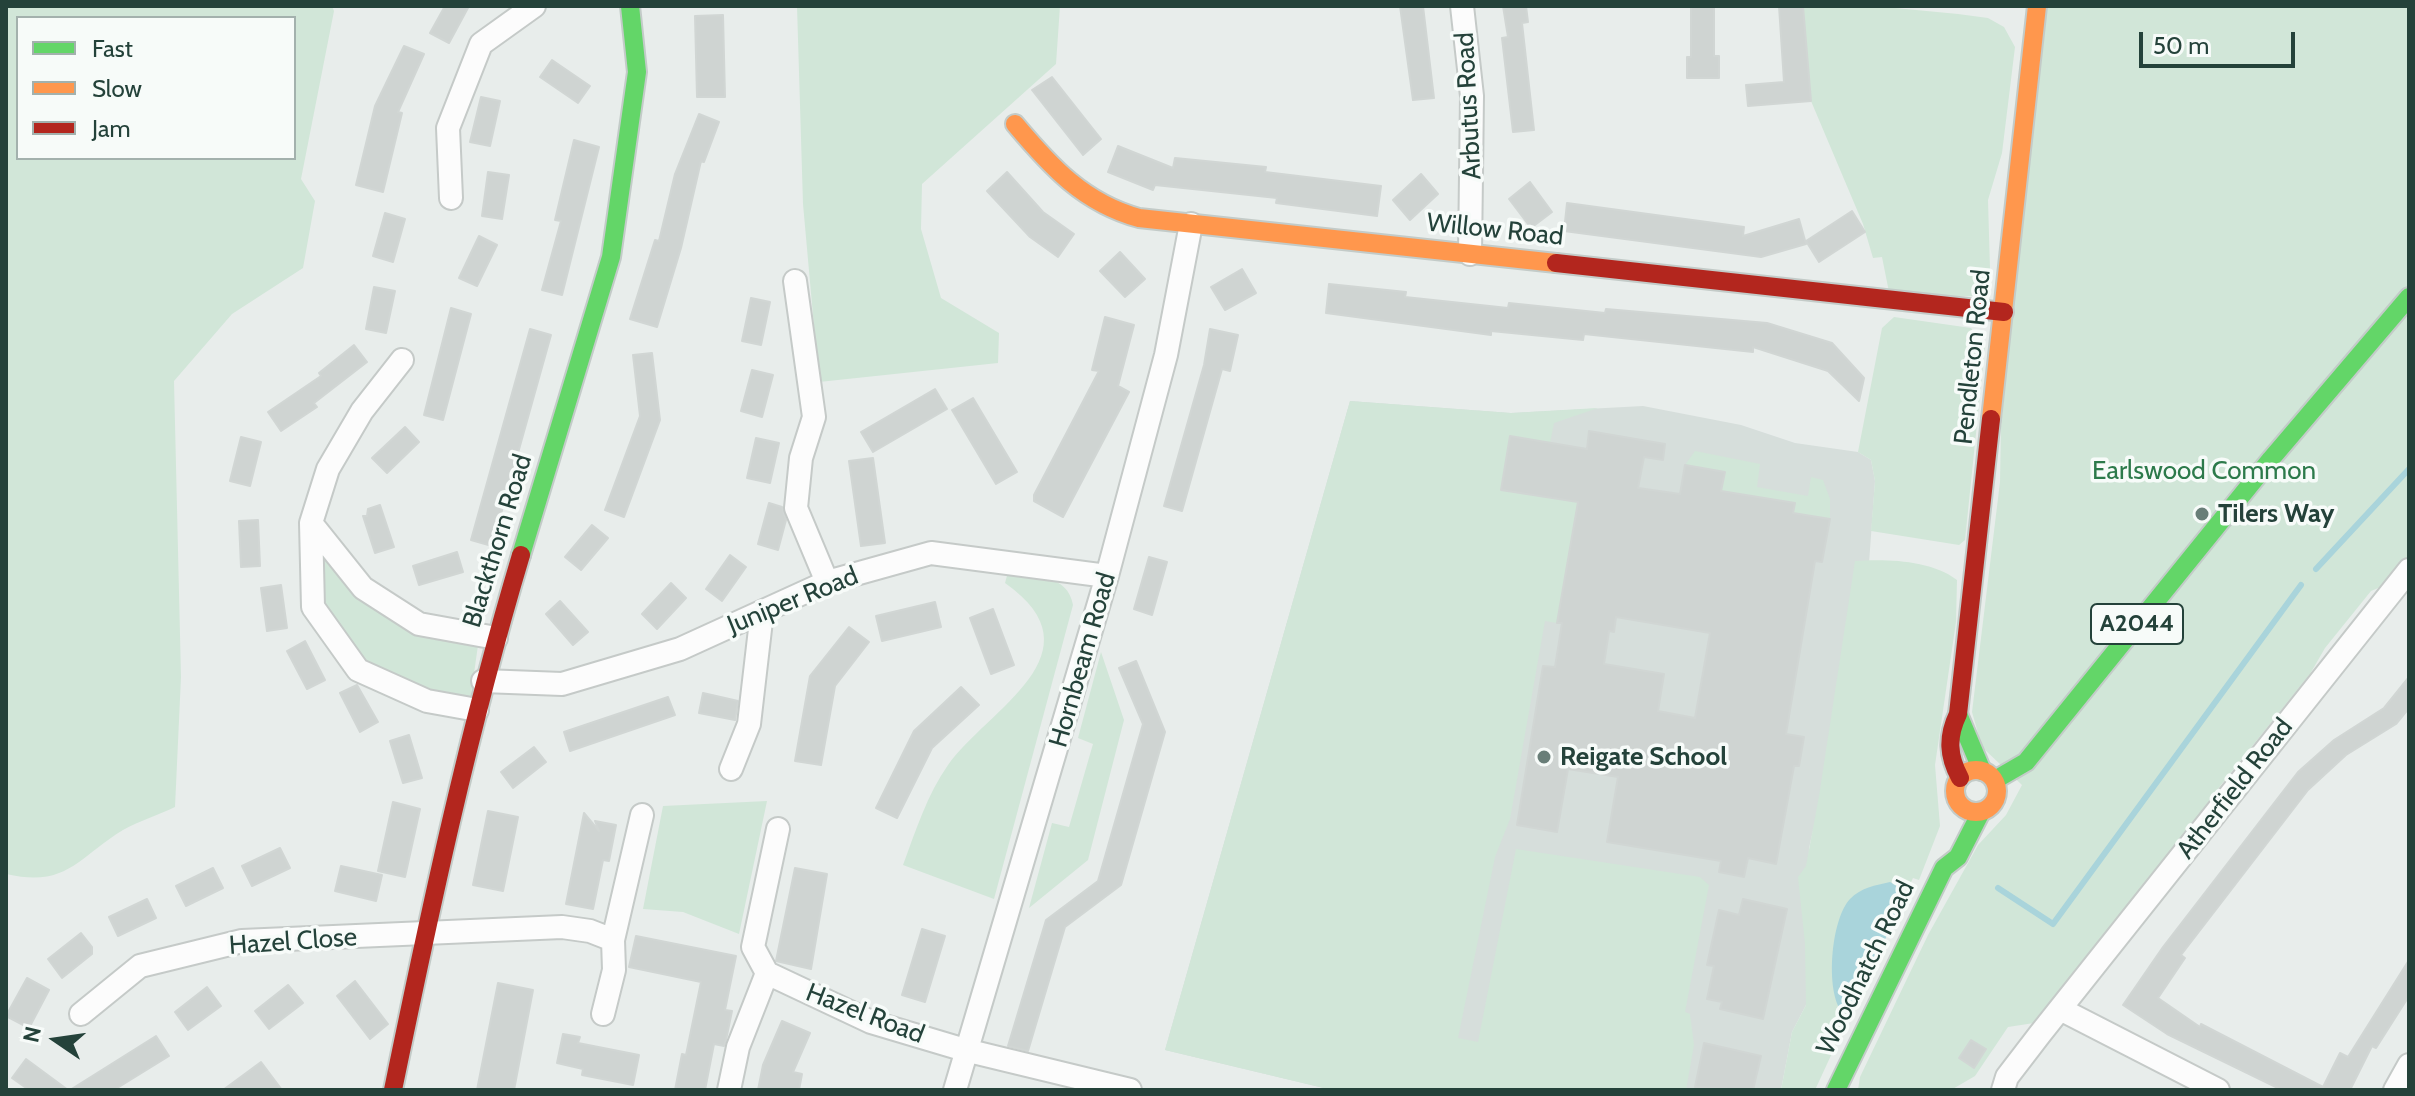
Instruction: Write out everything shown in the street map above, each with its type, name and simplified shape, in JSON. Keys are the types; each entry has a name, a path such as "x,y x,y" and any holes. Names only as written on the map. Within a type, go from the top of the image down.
{"street":[{"path":"451,198 448,128 481,44 534,6"},
{"name":"Blackthorn Road","path":"393,1090 447,829 483,681 611,257 637,72 630,6"},
{"name":"Arbutus Road","path":"1462,6 1472,96 1470,254"},
{"name":"Pendleton Road","path":"1960,778 1951,763 1951,727 1958,714 2036,6"},
{"name":"Willow Road","path":"1015,124 1066,183 1095,204 1124,215 2004,312"},
{"name":"Hornbeam Road","path":"955,1090 1107,576 1166,355 1191,224"},
{"path":"795,281 814,417 801,458 796,508 827,582"},
{"name":"A2044","path":"1988,776 2026,762 2261,471 2409,297"},
{"path":"402,360 362,411 328,469 311,523 313,607 358,670 427,701 477,710"},
{"path":"311,523 363,588 419,624 496,638"},
{"name":"Juniper Road","path":"483,681 562,684 680,649 827,582 931,553 1107,576"},
{"name":"Atherfield Road","path":"2003,1090 2007,1077 2409,570"},
{"path":"731,769 749,724 762,612"},
{"name":"Pendleton Road","path":"1958,714 1966,725 1968,742 1988,776"},
{"path":"1960,778 1970,771 1988,776"},
{"name":"Woodhatch Road","path":"1836,1090 1888,975 1944,868 1958,857 1981,812 1996,800 1988,776"},
{"name":"Woodhatch Road","path":"1944,868 1942,852 1954,816 1955,790 1960,778"},
{"path":"1954,816 1964,808 1981,812"},
{"path":"603,1014 614,970 613,940 642,815"},
{"path":"729,1090 738,1047 767,973 753,947 778,829"},
{"path":"428,932 562,927 590,931 613,940"},
{"name":"Hazel Close","path":"81,1014 140,966 228,945 428,932"},
{"name":"Hazel Road","path":"767,973 871,1022 965,1050 1130,1090"},
{"path":"2062,1010 2218,1090"},
{"path":"2395,1090 2409,1065"}],"shaded area":[{"name":"Reigate School","path":"1350,401 1511,413 1643,406 1741,425 1795,443 1858,452 1871,460 1875,481 1866,604 1809,848 1806,1005 1792,1032 1781,1090 1332,1090 1165,1050"}],"green space":[{"path":"6,6 332,6 334,11 301,179 315,201 303,268 232,314 174,381 181,677 175,807 123,830 58,874 27,877 6,874"},
{"path":"797,6 1060,6 1056,64 922,184 921,229 941,298 999,333 998,363 819,382 803,204"},
{"path":"1803,6 1874,6 1958,14 1988,18 2004,27 2015,47 2002,153 1988,200 1990,269 1986,296 1890,297 1882,257 1873,258 1863,224 1811,101"},
{"name":"Earlswood Common","path":"2044,6 2409,6 2409,557 2383,586 2371,591 2325,648 2310,674 2221,785 2047,1021 2008,1027 1975,1076 1951,1090 1858,1090 1860,1077 1928,935 1978,845 2006,815 2022,785 1982,747 1972,712 2000,482 2001,426"},
{"path":"1894,317 1971,328 1985,346 1965,540 1959,545 1871,531 1875,481 1871,460 1858,452 1882,328"},
{"path":"1350,401 1511,413 1598,408 1554,423 1550,443 1510,437 1501,490 1581,482 1557,623 1545,621 1510,819 1495,857 1458,1038 1478,1042 1516,849 1700,877 1709,885 1685,1012 1690,1014 1694,1045 1686,1090 1332,1090 1165,1050"},
{"path":"1695,451 1760,464 1757,487 1808,496 1811,477 1823,480 1830,499 1830,519 1793,513 1795,503 1721,491 1724,472 1685,465"},
{"path":"316,535 358,589 479,638 470,702 430,698 363,667 320,606"},
{"path":"1855,561 1922,565 1957,580 1956,622 1935,765 1940,826 1919,880 1913,878 1815,1090 1781,1090 1792,1032 1806,1005 1805,944 1798,877 1806,866 1819,796"},
{"path":"1008,572 1057,582 1070,595 1073,605 994,899 903,865 928,801 948,765 1029,679 1041,657 1043,633 1033,609 1005,583"},
{"path":"1101,652 1124,720 1088,860 1029,908 1052,823 1069,827 1093,744 1078,738"},
{"path":"767,801 739,934 683,912 643,909 663,806"}],"water":[{"path":"1890,882 1905,891 1902,906 1848,1012 1842,1012 1833,988 1832,972 1838,922 1854,895"}],"building":[{"path":"445,6 469,6 449,43 430,33"},
{"path":"1400,6 1423,6 1434,98 1413,100"},
{"path":"1503,6 1526,6 1528,22 1522,23 1534,130 1513,132 1502,38 1508,37"},
{"path":"1691,6 1714,6 1714,56 1719,56 1719,78 1687,78 1687,57 1691,57"},
{"path":"1779,6 1803,6 1811,101 1748,106 1746,85 1784,82"},
{"path":"723,15 725,97 697,97 695,16"},
{"path":"404,46 424,54 398,112 402,113 383,192 356,185 375,106"},
{"path":"552,60 590,86 578,103 540,77"},
{"path":"1052,77 1101,139 1083,155 1032,90"},
{"path":"481,97 500,101 490,146 470,142"},
{"path":"699,114 719,122 704,162 701,161 681,248 657,327 630,319 655,240 659,241 675,174"},
{"path":"574,140 599,147 562,295 542,290 561,221 555,220"},
{"path":"1118,146 1173,168 1175,158 1266,167 1265,172 1381,186 1377,216 1276,203 1277,198 1155,185 1153,190 1108,172"},
{"path":"488,172 509,175 502,219 482,216"},
{"path":"1007,172 1043,212 1074,234 1058,257 1030,237 987,191"},
{"path":"1421,174 1438,194 1410,220 1393,200"},
{"path":"1530,182 1552,212 1531,228 1509,199"},
{"path":"1567,203 1744,227 1743,236 1799,219 1806,244 1761,257 1564,231"},
{"path":"1852,211 1865,232 1819,262 1806,241"},
{"path":"385,213 405,219 393,262 373,256"},
{"path":"479,236 497,245 477,286 459,278"},
{"path":"1120,252 1145,279 1125,297 1100,271"},
{"path":"1242,269 1256,293 1225,310 1211,287"},
{"path":"1329,284 1406,292 1405,297 1508,308 1509,303 1605,313 1606,309 1767,323 1832,343 1864,378 1859,401 1828,371 1753,347 1753,352 1584,334 1583,340 1491,331 1491,335 1326,313"},
{"path":"374,287 395,291 386,333 366,329"},
{"path":"751,298 770,302 761,345 742,341"},
{"path":"451,308 471,314 443,420 424,415"},
{"path":"1105,317 1134,325 1118,386 1129,392 1063,517 1034,501 1034,495 1099,371 1092,370"},
{"path":"530,329 551,335 492,546 471,540"},
{"path":"1210,329 1238,335 1230,371 1222,369 1182,511 1164,506 1204,365"},
{"path":"354,345 367,362 314,403 317,407 281,431 268,412 321,376 319,373"},
{"path":"652,353 660,420 624,517 605,510 640,416 633,355"},
{"path":"752,370 773,375 762,417 741,411"},
{"path":"935,389 947,409 873,452 861,432"},
{"path":"973,398 1017,472 996,484 952,410"},
{"path":"405,427 419,442 387,473 372,458"},
{"path":"1589,431 1665,444 1663,460 1644,457 1638,488 1680,494 1685,465 1725,472 1721,491 1795,503 1793,513 1830,519 1822,562 1815,561 1786,734 1804,737 1799,766 1794,766 1776,864 1748,858 1744,877 1719,872 1721,861 1607,842 1618,777 1568,769 1557,832 1517,825 1543,666 1555,667 1562,623 1557,623 1578,502 1501,490 1510,436 1587,449","holes":["1616,617 1710,633 1695,718 1658,711 1664,674 1604,664 1609,631 1614,632"]},
{"path":"241,437 261,442 250,486 230,481"},
{"path":"756,438 779,443 770,483 747,478"},
{"path":"873,458 885,543 861,546 849,461"},
{"path":"769,503 782,507 786,520 778,550 758,544"},
{"path":"380,505 394,547 375,553 363,516 367,516 368,509"},
{"path":"258,520 260,566 241,567 239,521"},
{"path":"592,525 608,538 581,570 565,557"},
{"path":"457,552 463,572 419,585 413,566"},
{"path":"730,555 746,567 722,601 706,589"},
{"path":"1149,557 1167,562 1152,615 1134,609"},
{"path":"671,583 686,598 657,629 642,614"},
{"path":"281,585 287,628 267,631 261,588"},
{"path":"560,601 588,632 573,645 546,614"},
{"path":"935,602 941,627 882,641 876,616"},
{"path":"993,609 1014,665 991,674 970,618"},
{"path":"849,627 869,642 835,686 821,765 795,761 810,676"},
{"path":"305,641 325,680 307,689 287,651"},
{"path":"1136,661 1165,732 1121,885 1065,927 1028,1051 1008,1046 1046,920 1098,881 1143,724 1119,668"},
{"path":"2409,677 2409,708 2396,724 2346,755 2308,790 2181,955 2185,958 2158,998 2200,1027 2201,1024 2323,1087 2340,1053 2348,1057 2409,960 2409,996 2376,1048 2372,1046 2350,1090 2282,1090 2167,1034 2123,1005 2163,947 2298,772 2334,740 2384,708"},
{"path":"357,685 378,722 360,732 340,693"},
{"path":"961,687 979,705 932,748 897,818 876,808 914,731"},
{"path":"703,693 738,701 735,720 699,713"},
{"path":"668,697 675,715 570,751 564,732"},
{"path":"409,735 422,778 403,783 390,741"},
{"path":"534,747 546,762 513,788 501,772"},
{"path":"393,802 420,809 405,877 378,871"},
{"path":"488,811 518,817 503,891 473,885"},
{"path":"584,813 599,831 595,821 616,825 609,861 603,860 593,909 566,904"},
{"path":"280,848 290,868 252,886 242,866"},
{"path":"341,866 382,875 376,901 335,891"},
{"path":"213,868 223,888 186,906 176,886"},
{"path":"795,868 827,874 811,969 776,961"},
{"path":"147,899 156,918 118,936 109,917"},
{"path":"1743,899 1787,909 1763,1019 1720,1009 1722,1002 1707,999 1714,966 1707,965 1719,910 1739,915"},
{"path":"922,929 945,936 925,1002 902,995"},
{"path":"81,933 92,947 92,954 62,978 48,959"},
{"path":"636,936 736,956 725,1010 732,1011 726,1040 724,1046 714,1044 705,1090 675,1090 682,1054 686,1055 701,982 629,967"},
{"path":"27,978 49,990 29,1028 6,1016"},
{"path":"355,981 388,1024 370,1039 337,996"},
{"path":"498,983 533,990 514,1090 477,1090"},
{"path":"288,985 303,1003 269,1029 255,1011"},
{"path":"207,987 221,1006 188,1030 175,1012"},
{"path":"782,1021 810,1033 793,1072 802,1074 799,1090 758,1090 763,1065"},
{"path":"563,1034 580,1037 578,1043 639,1055 633,1085 582,1075 583,1069 557,1063"},
{"path":"156,1036 169,1056 114,1090 70,1090"},
{"path":"1971,1040 1986,1049 1974,1068 1959,1058"},
{"path":"1704,1043 1761,1056 1753,1090 1695,1087"},
{"path":"26,1059 68,1090 29,1090 12,1078"},
{"path":"261,1062 282,1090 223,1090"}],"waterway":[{"path":"2316,569 2409,469"},
{"path":"1998,888 2053,924 2301,585"}],"traffic: fast":[{"path":"521,555 611,257 637,72 630,6"},
{"path":"1995,780 2026,762 2271,459 2409,297"},
{"path":"1958,714 1982,771"},
{"path":"1836,1090 1944,868 1958,857 1981,812"}],"traffic: slow":[{"path":"1991,419 2037,6"},
{"path":"1015,124 1070,182 1101,203 1139,218 1556,263"},
{"path":"1976,770 1991,776 1997,791 1991,806 1976,812 1961,806 1955,791 1961,776 1976,770"}],"traffic: jam":[{"path":"1556,263 2004,312"},
{"path":"1960,778 1951,754 1951,739 1958,714 1991,419"},
{"path":"393,1090 467,755 521,555"}],"place":[{"name":"Tilers Way","path":"2202,514"},
{"name":"Reigate School","path":"1544,757"}]}
